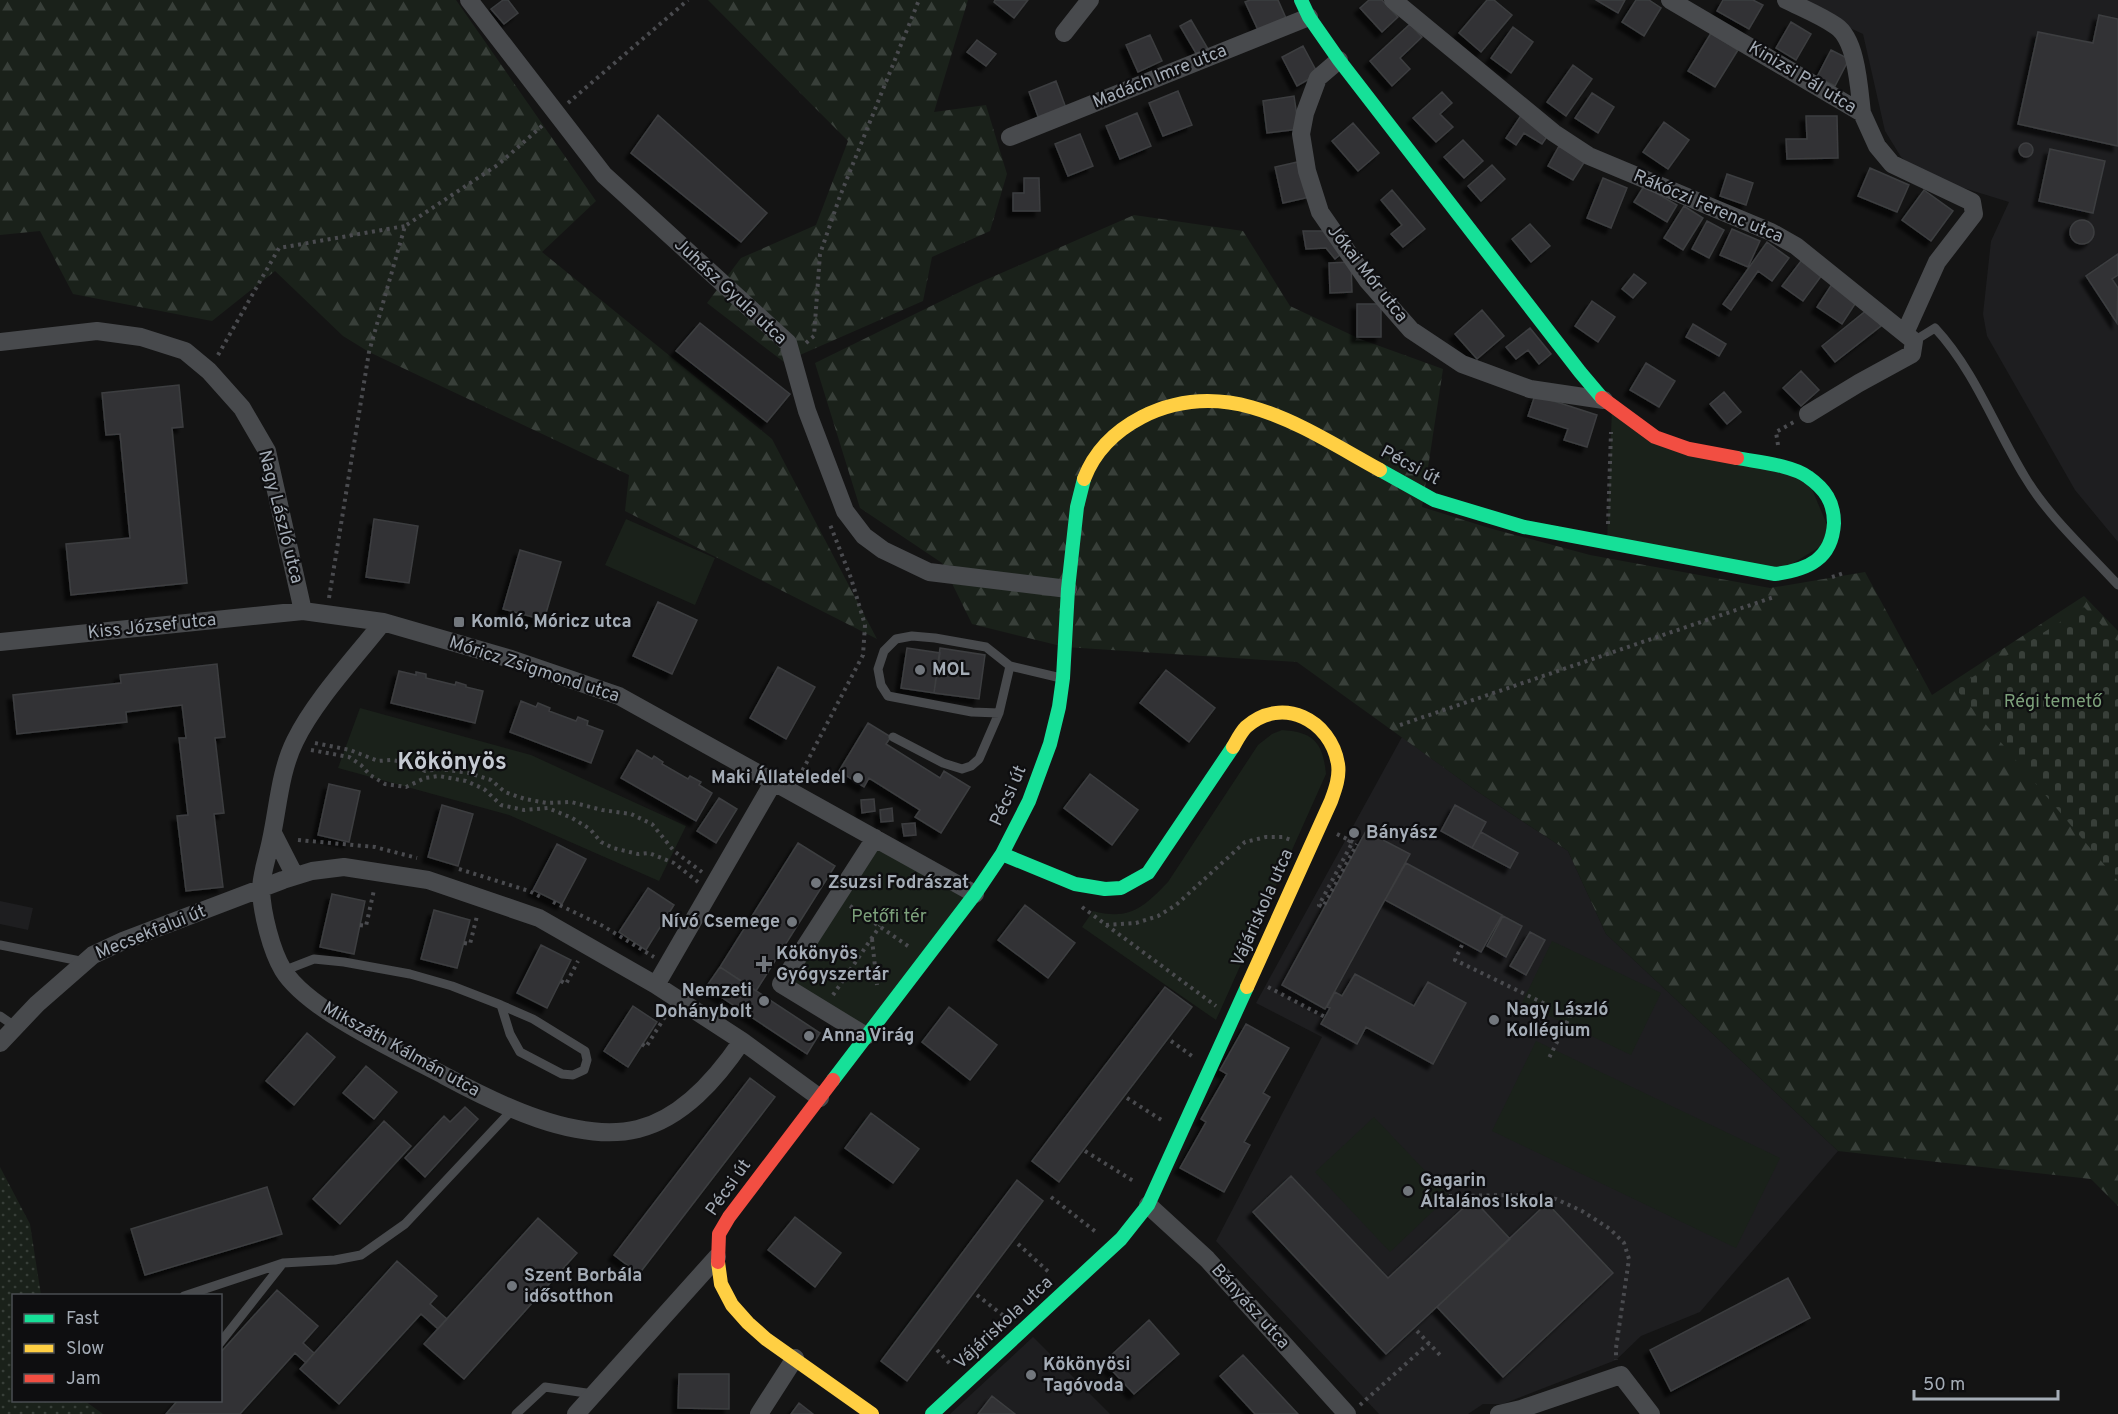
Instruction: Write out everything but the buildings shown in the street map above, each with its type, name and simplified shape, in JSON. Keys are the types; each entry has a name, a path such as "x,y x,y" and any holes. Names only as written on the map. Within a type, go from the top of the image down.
{"main road":[{"name":"Pécsi út","path":"717,1257 719,1234 729,1216 975,894 1002,854 1029,801 1050,744 1059,707 1068,589 1077,507 1083,480 1090,462 1104,444 1124,427 1160,408 1190,402 1220,400 1249,405 1291,422 1434,500 1524,526 1775,574 1793,572 1812,564 1824,554 1833,539 1834,511 1826,492 1806,475 1782,466 1672,444 1655,437 1608,403 1580,372 1340,60 1309,17 1301,0"},
{"name":"Vájáriskola utca","path":"932,1414 1114,1245 1150,1200 1331,801 1338,765 1329,737 1316,725 1301,715 1290,712 1272,713 1257,718 1245,728 1148,873 1121,888 1105,889 1075,884 1002,854"},
{"path":"717,1257 721,1284 732,1305 748,1323 766,1339 872,1414"}],"street":[{"name":"Juhász Gyula utca","path":"469,0 604,175 788,343 807,411 844,511 864,536 883,550 929,572 1068,589"},
{"path":"1064,33 1090,0"},
{"name":"Rákóczi Ferenc utca","path":"1393,0 1554,133 1589,156 1772,231 1796,246 1909,337"},
{"name":"Kinizsi Pál utca","path":"1670,0 1862,113 1877,146 1892,164 1972,202 1974,214 1937,262 1909,337"},
{"path":"1786,0 1837,27 1847,38 1858,75 1862,113"},
{"name":"Madách Imre utca","path":"1010,137 1309,17"},
{"name":"Jókai Mór utca","path":"1340,60 1318,78 1305,113 1301,134 1307,171 1320,212 1367,280 1411,330 1462,364 1530,389 1608,403"},
{"name":"Nagy László utca","path":"0,342 97,332 141,337 185,351 209,371 242,408 267,451 303,611"},
{"path":"1808,414 1859,382 1912,354 1909,337"},
{"name":"Móricz Zsigmond utca","path":"303,611 383,622 511,659 619,696 975,894"},
{"name":"Kiss József utca","path":"0,642 303,611"},
{"path":"261,889 286,764 295,741 317,706 383,622"},
{"path":"656,985 774,781"},
{"path":"273,833 295,876"},
{"path":"866,1036 781,984 875,838"},
{"path":"261,889 312,871 344,867 429,880 539,918 656,985 742,1041 820,1098"},
{"name":"Mecsekfalui út","path":"0,1043 37,1004 93,955 123,941 261,889"},
{"name":"Mikszáth Kálmán utca","path":"261,889 269,936 283,971 307,997 332,1014 458,1083 513,1109 557,1124 583,1130 623,1132 639,1129 668,1118 687,1104 712,1080 742,1041"},
{"name":"Bányász utca","path":"1150,1200 1207,1259 1347,1414"},
{"path":"576,1414 717,1257"},
{"path":"759,1414 795,1358"},
{"path":"1499,1414 1522,1412 1621,1375 1651,1414"}],"lane":[{"path":"1909,337 1935,328 1946,339 2025,478 2045,505 2118,585"},
{"path":"999,713 951,709 888,696 881,685 878,669 884,651 896,639 912,636 935,638 986,647 1010,666 1063,678"},
{"path":"893,737 943,763 962,769 971,766 979,759 999,713 1010,666"},
{"path":"0,945 85,962"},
{"path":"283,971 314,959 410,974 452,986 501,1005 533,1019 585,1052 587,1060 584,1070 573,1075 562,1074 520,1052 510,1034 501,1005"},
{"path":"0,1016 16,1027"},
{"path":"190,1294 283,1263 335,1260 361,1255 405,1224 513,1109"},
{"path":"222,1340 283,1263"},
{"path":"516,1414 545,1387 593,1394"}],"path":[{"path":"209,371 279,248 405,226 499,164 688,0"},
{"path":"791,354 814,336 820,254 840,196 919,0"},
{"path":"327,614 369,352 405,226"},
{"path":"1607,543 1608,403"},
{"path":"1782,466 1776,432 1808,414"},
{"path":"792,791 863,655 865,625 851,578 826,514"},
{"path":"1822,580 1844,573"},
{"path":"1400,725 1777,595"},
{"path":"304,756 314,736"},
{"path":"311,742 350,750 378,761 405,762 425,771 440,769 469,773 491,780 505,792 525,799 547,803 571,802 631,814 652,824 674,851 713,887"},
{"path":"307,749 349,757 370,775 385,784 406,787 425,778 439,776 465,781 484,789 501,805 524,810 548,808 590,829 601,842 613,848 638,854 649,853 674,863 713,887"},
{"path":"1106,925 1136,923 1158,916 1176,905 1245,842 1266,837 1283,837 1311,846"},
{"path":"290,838 300,841 375,848 428,861"},
{"path":"1350,840 1358,844 1323,907 1319,905 1351,845 1348,843 1350,840"},
{"path":"449,866 529,891 603,926 668,965"},
{"path":"360,925 366,926 376,880"},
{"path":"1075,884 1081,907 1233,1018"},
{"path":"837,897 926,958"},
{"path":"464,943 470,945 480,906"},
{"path":"823,1009 880,926"},
{"path":"872,938 877,985"},
{"path":"1462,945 1455,960 1570,1016 1548,1060"},
{"path":"561,981 566,984 582,952"},
{"path":"1251,978 1325,1017"},
{"path":"642,1044 646,1047 672,1006"},
{"path":"1127,1098 1181,1133"},
{"path":"1085,1151 1129,1177 1150,1200"},
{"path":"1449,1196 1517,1195 1556,1199 1582,1211 1610,1229 1624,1243 1629,1259 1616,1348 1616,1360 1621,1375"},
{"path":"1051,1197 1114,1245"},
{"path":"1018,1244 1068,1288"},
{"path":"977,1295 997,1309 1021,1332"},
{"path":"1417,1331 1440,1355"},
{"path":"1371,1395 1429,1343"}],"shaded area":[{"path":"1789,0 2118,0 2118,542 2075,490 1987,336 1983,314 1991,241 2009,202 1954,185 1916,169 1901,157 1885,131 1863,34"},
{"path":"1402,737 1475,790 1568,851 1606,934 1838,1151 1700,1312 1641,1336 1616,1360 1503,1404 1483,1404 1468,1414 1379,1414 1216,1241 1322,1037 1256,1003"},
{"path":"0,901 33,908 28,930 0,924"},
{"name":"Kökönyösi Tagóvoda","path":"1033,1337 1110,1414 950,1414"}],"green space":[{"path":"0,0 456,0 596,201 542,252 772,439 877,639 625,511 629,475 369,352 343,336 275,271 212,321 73,294 40,231 0,235"},
{"path":"708,0 968,0 934,112 986,105 1007,174 990,231 932,257 923,301 784,362 707,303 741,258 816,225 848,141"},
{"path":"1134,215 1243,231 1290,306 1360,339 1443,369 1422,507 1590,555 1770,588 1865,572 1932,695 2084,596 2118,631 2118,1206 2091,1179 1838,1151 1606,934 1568,851 1475,790 1297,662 1065,647 972,624 942,563 860,508 815,363 974,285"},
{"path":"1612,406 1640,428 1806,475 1833,539 1775,574 1607,543"},
{"path":"626,519 715,558 695,605 605,565"},
{"name":"Régi temető","path":"2084,607 2118,642 2118,881 1955,688"},
{"path":"360,708 531,755 686,826 659,881 509,815 338,768"},
{"path":"1282,730 1302,733 1315,741 1325,763 1326,774 1216,1020 1082,927 1093,911 1106,914 1126,913 1143,905 1159,891 1168,882 1258,745 1272,734"},
{"name":"Petőfi tér","path":"875,838 975,894 866,1036 781,984"},
{"path":"1552,941 1661,993 1631,1055 1522,1003"},
{"path":"1536,1041 1780,1158 1736,1248 1492,1131"},
{"path":"1374,1117 1449,1196 1390,1252 1315,1172"},
{"path":"0,1167 30,1224 41,1294 12,1294 12,1402 86,1402 103,1414 0,1414"}],"traffic: fast":[{"path":"1301,0 1309,17 1339,60 1602,398"},
{"path":"1380,470 1434,500 1524,527 1775,574 1808,566 1823,554 1829,546 1832,535 1834,515 1824,491 1801,473 1774,464 1737,458"},
{"path":"833,1080 975,894 1002,854 1029,801 1050,744 1059,707 1068,589 1077,507 1084,479"},
{"path":"1002,854 1075,884 1105,889 1121,888 1148,873 1233,747"},
{"path":"932,1414 1121,1239 1148,1205 1247,987"}],"traffic: slow":[{"path":"1084,479 1100,450 1132,422 1174,405 1205,401 1236,404 1266,412 1323,438 1380,470"},
{"path":"1233,747 1246,727 1260,718 1275,713 1289,713 1303,717 1326,735 1334,748 1338,764 1337,783 1331,801 1247,987"},
{"path":"718,1262 721,1284 732,1305 748,1323 766,1339 872,1414"}],"traffic: jam":[{"path":"1602,398 1655,437 1689,449 1737,458"},
{"path":"718,1262 719,1234 729,1217 833,1080"}],"place":[{"name":"Komló, Móricz utca","path":"459,622"},
{"name":"MOL","path":"920,670"},
{"name":"Maki Állateledel","path":"858,778"},
{"name":"Bányász","path":"1354,833"},
{"name":"Zsuzsi Fodrászat","path":"816,883"},
{"name":"Nívó Csemege","path":"792,922"},
{"name":"Kökönyös Gyógyszertár","path":"764,964"},
{"name":"Nemzeti Dohánybolt","path":"764,1001"},
{"name":"Nagy László Kollégium","path":"1494,1020"},
{"name":"Anna Virág","path":"809,1036"},
{"name":"Gagarin Általános Iskola","path":"1408,1191"},
{"name":"Szent Borbála idősotthon","path":"512,1286"},
{"name":"Kökönyösi Tagóvoda","path":"1031,1375"}],"district":[{"name":"Kökönyös","path":"452,763"}]}
